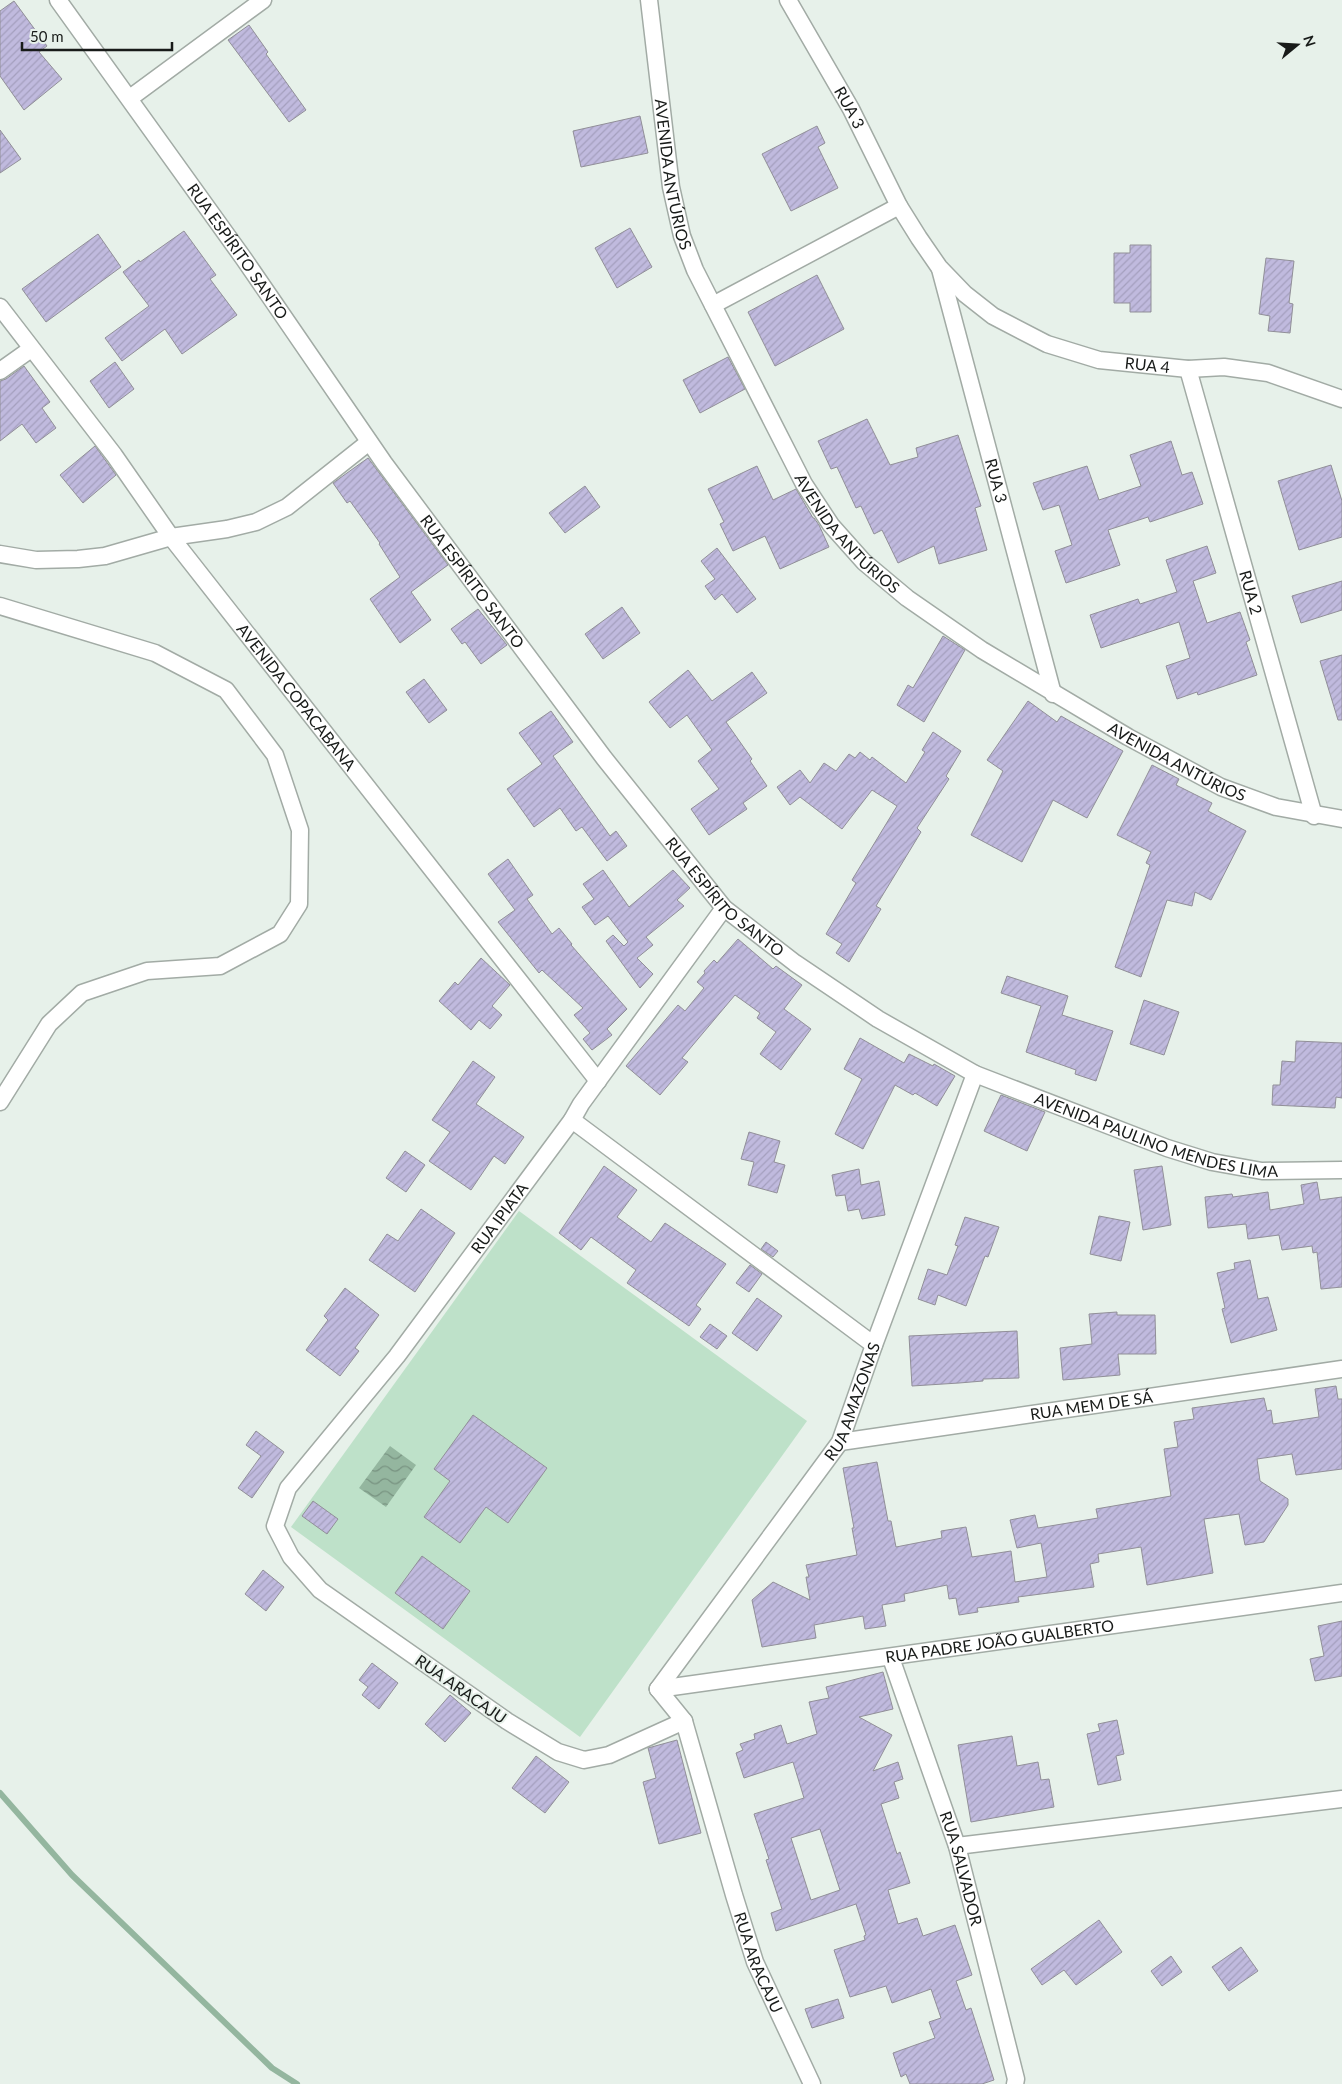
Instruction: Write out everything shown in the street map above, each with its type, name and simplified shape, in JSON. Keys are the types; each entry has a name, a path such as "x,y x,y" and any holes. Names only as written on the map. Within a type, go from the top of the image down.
{"street":[{"name":"RUA ESPÍRITO SANTO","path":"58,0 244,259 369,442 592,743 724,908 795,963 878,1019 975,1074"},
{"path":"130,98 263,0"},
{"name":"AVENIDA ANTÚRIOS","path":"649,0 671,188 682,236 695,270 804,484 831,525 864,562 908,598 982,650 1053,694 1221,787 1276,807 1314,816 1342,819"},
{"name":"RUA 3","path":"788,0 851,109 899,206 939,267 965,294"},
{"path":"713,305 899,206"},
{"name":"RUA 3","path":"939,267 1053,694"},
{"name":"RUA 4","path":"965,294 993,316 1047,344 1099,360 1188,369 1224,367 1268,373 1342,399"},
{"name":"AVENIDA COPACABANA","path":"0,307 114,455 171,537 598,1081"},
{"path":"0,371 31,349"},
{"name":"RUA 2","path":"1188,369 1314,816"},
{"path":"0,554 36,560 105,556 171,537 227,529 246,524 287,507 369,442"},
{"path":"0,606 155,653 226,690 275,755 300,830 299,904 280,934 220,966 147,971 82,993 49,1024 0,1102"},
{"name":"RUA IPIATA","path":"275,1526 288,1488 397,1356 572,1120 598,1081 724,908"},
{"name":"AVENIDA PAULINO MENDES LIMA","path":"975,1074 1167,1148 1212,1162 1262,1171 1342,1170"},
{"name":"RUA AMAZONAS","path":"658,1690 840,1442 975,1074"},
{"path":"572,1120 789,1284 874,1345"},
{"name":"RUA MEM DE SÁ","path":"840,1442 1342,1369"},
{"name":"RUA ARACAJU","path":"275,1526 290,1556 320,1590 507,1721 558,1752 584,1760 609,1755 684,1721"},
{"name":"RUA PADRE JOÃO GUALBERTO","path":"658,1690 1342,1593"},
{"name":"RUA SALVADOR","path":"891,1658 957,1846 1016,2079 1015,2084"},
{"name":"RUA ARACAJU","path":"658,1690 684,1721 755,1962 812,2084"},
{"path":"957,1846 1342,1799"}],"shaded area":[{"path":"519,1211 807,1421 580,1737 291,1527"}],"water":[{"path":"390,1446 416,1465 386,1507 359,1488"}],"building":[{"path":"14,1 47,46 39,52 62,79 24,110 0,76 0,11"},
{"path":"249,25 268,52 266,54 306,110 289,122 228,40"},
{"path":"640,116 648,153 581,167 573,131"},
{"path":"817,126 825,143 818,147 838,188 791,211 762,154"},
{"path":"0,130 21,159 0,173"},
{"path":"630,228 652,267 617,288 595,248"},
{"path":"184,231 216,275 210,279 237,315 182,354 165,329 122,361 105,338 149,306 123,272"},
{"path":"98,234 121,267 46,322 22,289"},
{"path":"1130,245 1151,245 1151,312 1130,312 1130,303 1114,303 1114,253 1130,253"},
{"path":"1266,258 1294,261 1289,303 1293,304 1290,333 1268,331 1270,316 1259,314"},
{"path":"817,275 844,329 775,366 748,312"},
{"path":"728,357 745,389 700,413 683,380"},
{"path":"115,362 134,389 109,408 90,381"},
{"path":"24,366 50,402 42,408 56,428 36,443 22,424 0,441 0,381"},
{"path":"867,419 890,465 918,457 916,448 958,435 981,506 975,508 987,550 939,564 934,546 898,563 882,530 874,534 861,506 856,508 837,467 831,469 818,441"},
{"path":"1171,441 1182,475 1192,472 1203,504 1150,522 1148,517 1108,530 1120,565 1066,583 1055,551 1072,545 1059,505 1043,510 1033,483 1087,466 1099,500 1141,486 1130,455"},
{"path":"95,446 116,475 83,503 60,475"},
{"path":"368,458 448,565 411,592 431,620 400,643 370,599 400,577 380,543 350,501 347,503 333,483"},
{"path":"1331,465 1342,501 1342,537 1299,550 1278,481"},
{"path":"757,466 773,500 796,489 819,525 829,547 780,569 765,536 733,551 720,524 724,522 708,489"},
{"path":"585,486 600,507 565,533 549,513"},
{"path":"1207,546 1216,573 1193,581 1207,623 1240,612 1250,640 1246,642 1257,675 1198,695 1197,692 1177,699 1166,666 1190,658 1179,622 1101,648 1090,615 1138,599 1140,604 1177,592 1166,560"},
{"path":"717,548 756,599 737,613 722,594 715,600 705,586 715,579 701,561"},
{"path":"1342,581 1342,610 1301,623 1292,596"},
{"path":"622,607 640,633 603,659 585,634"},
{"path":"478,609 507,645 481,664 465,642 462,644 451,629"},
{"path":"943,636 965,650 924,722 897,705 908,685 913,688"},
{"path":"1342,655 1342,720 1338,720 1320,661"},
{"path":"688,670 712,701 752,672 767,693 726,722 752,759 750,761 767,786 743,803 747,809 709,835 691,809 719,789 698,761 712,750 687,715 670,728 649,702"},
{"path":"424,679 447,710 429,723 406,692"},
{"path":"1028,701 1057,722 1061,716 1123,751 1087,818 1053,800 1022,862 971,835 1003,771 987,760"},
{"path":"551,711 573,742 553,756 610,836 616,831 627,846 607,861 582,827 576,831 560,808 534,827 507,789 542,764 519,733"},
{"path":"933,732 961,751 946,776 949,779 917,828 921,832 876,906 881,909 849,962 836,953 842,944 826,934 856,883 852,880 897,806 872,790 842,829 800,797 790,805 777,787 800,770 810,783 824,763 836,771 849,754 855,758 860,752 870,760 872,757 906,783 925,752 922,750"},
{"path":"1152,765 1179,779 1176,785 1212,803 1208,811 1246,831 1211,900 1195,892 1192,906 1167,900 1141,977 1115,967 1150,865 1146,863 1151,852 1117,835"},
{"path":"508,859 533,895 527,899 552,934 559,928 571,945 627,1009 607,1029 612,1035 592,1050 583,1039 590,1033 574,1015 583,1008 542,970 539,973 498,922 515,910 488,874"},
{"path":"603,870 629,907 673,870 690,888 677,900 684,906 646,937 653,945 637,958 653,974 640,988 606,941 613,935 624,946 628,942 608,916 595,925 582,907 594,899 583,884"},
{"path":"738,939 773,969 776,966 802,985 784,1009 811,1029 781,1070 760,1054 776,1032 757,1018 760,1013 735,995 682,1058 688,1062 660,1095 626,1066 678,1005 685,1011 704,988 697,982 705,973 704,971 714,960 717,963"},
{"path":"481,958 510,985 492,1006 502,1015 490,1029 479,1020 471,1030 439,1001 455,982 458,985"},
{"path":"1007,976 1068,996 1062,1015 1113,1031 1096,1081 1075,1074 1076,1070 1026,1052 1041,1006 1001,993"},
{"path":"1144,1000 1179,1012 1164,1055 1130,1044"},
{"path":"860,1038 904,1063 909,1054 933,1066 934,1064 955,1076 937,1106 915,1093 913,1095 895,1085 863,1149 835,1134 862,1079 844,1069"},
{"path":"1296,1041 1342,1043 1342,1098 1336,1097 1335,1108 1272,1105 1273,1085 1280,1085 1282,1061 1295,1062"},
{"path":"473,1061 495,1077 476,1104 524,1137 505,1164 494,1156 471,1190 429,1161 450,1132 432,1120"},
{"path":"1001,1095 1045,1112 1027,1151 984,1131"},
{"path":"749,1132 780,1141 774,1162 785,1165 777,1193 748,1185 754,1162 741,1159"},
{"path":"405,1151 425,1165 406,1192 386,1178"},
{"path":"604,1166 637,1190 617,1217 651,1242 665,1223 726,1264 696,1305 701,1309 689,1326 627,1283 636,1270 591,1237 581,1250 559,1233"},
{"path":"1162,1166 1171,1225 1143,1230 1134,1170"},
{"path":"859,1169 861,1185 879,1181 885,1215 862,1219 859,1209 848,1211 845,1195 836,1196 832,1175"},
{"path":"1317,1182 1320,1200 1342,1197 1342,1287 1321,1289 1317,1252 1313,1253 1312,1246 1282,1250 1279,1235 1248,1239 1246,1224 1208,1228 1205,1197 1232,1194 1233,1197 1268,1192 1270,1210 1304,1204 1301,1185"},
{"path":"421,1209 455,1233 415,1292 369,1260 387,1234 398,1241"},
{"path":"1099,1216 1130,1222 1121,1261 1090,1254"},
{"path":"965,1217 999,1227 988,1257 985,1256 966,1306 938,1295 935,1305 918,1299 928,1269 947,1275 958,1246 955,1245"},
{"path":"766,1242 778,1251 773,1257 761,1249"},
{"path":"1250,1260 1258,1299 1268,1297 1277,1330 1231,1343 1222,1309 1225,1308 1217,1273 1235,1269 1234,1263"},
{"path":"750,1265 762,1274 749,1292 736,1283"},
{"path":"345,1288 379,1315 355,1348 359,1351 340,1376 306,1350 328,1320 324,1316"},
{"path":"757,1298 782,1316 757,1351 732,1333"},
{"path":"1117,1312 1117,1315 1155,1315 1156,1354 1118,1354 1120,1375 1063,1380 1060,1348 1092,1344 1089,1314"},
{"path":"710,1324 727,1336 717,1349 700,1337"},
{"path":"1017,1331 1019,1378 983,1379 983,1381 912,1386 909,1336"},
{"path":"1336,1386 1338,1399 1342,1399 1342,1469 1296,1475 1292,1454 1257,1459 1260,1481 1288,1499 1288,1505 1264,1542 1245,1545 1239,1514 1204,1519 1213,1573 1147,1585 1141,1547 1098,1554 1099,1562 1090,1564 1094,1587 1018,1597 1019,1602 977,1608 978,1612 959,1615 956,1598 949,1599 947,1585 904,1594 905,1601 882,1605 886,1626 865,1629 863,1616 814,1625 816,1638 762,1647 752,1600 773,1582 810,1600 806,1577 809,1577 806,1565 857,1555 843,1468 877,1462 888,1521 891,1521 896,1547 942,1538 941,1531 966,1527 972,1557 1011,1551 1015,1582 1047,1577 1041,1543 1017,1548 1010,1520 1035,1515 1038,1528 1098,1518 1096,1509 1171,1496 1164,1449 1178,1447 1174,1422 1194,1419 1192,1408 1264,1398 1267,1411 1271,1410 1273,1424 1319,1417 1315,1389"},
{"path":"473,1415 547,1468 508,1523 486,1507 460,1543 424,1517 450,1481 434,1469"},
{"path":"256,1431 284,1452 252,1498 238,1488 261,1456 246,1445"},
{"path":"313,1501 338,1519 327,1534 302,1516"},
{"path":"422,1556 470,1591 443,1629 395,1593"},
{"path":"263,1570 284,1587 266,1611 245,1594"},
{"path":"1342,1621 1342,1676 1315,1681 1310,1659 1324,1656 1318,1626"},
{"path":"372,1663 398,1683 379,1709 362,1695 368,1687 359,1680"},
{"path":"883,1672 893,1709 859,1717 892,1735 873,1771 898,1762 903,1779 894,1782 899,1798 881,1804 897,1854 900,1852 910,1883 888,1890 898,1924 917,1918 923,1936 955,1925 972,1975 956,1981 966,2010 971,2008 994,2080 982,2084 910,2084 906,2074 901,2077 893,2053 935,2038 929,2022 941,2018 931,1989 892,2003 886,1986 850,1997 834,1950 865,1940 864,1936 866,1935 856,1904 776,1931 771,1913 782,1909 766,1860 769,1859 754,1814 804,1798 793,1762 744,1778 736,1753 743,1750 740,1744 755,1739 754,1734 781,1725 787,1744 817,1734 809,1702 829,1698 826,1687","holes":["820,1829 840,1890 811,1900 791,1838"]},
{"path":"450,1695 471,1713 445,1742 425,1724"},
{"path":"1117,1720 1124,1754 1116,1756 1121,1780 1098,1785 1087,1734 1100,1731 1098,1724"},
{"path":"1012,1736 1017,1766 1038,1762 1041,1780 1049,1779 1054,1807 971,1822 958,1745"},
{"path":"677,1740 701,1833 659,1844 643,1782 656,1778 648,1748"},
{"path":"536,1756 569,1782 545,1813 512,1788"},
{"path":"1099,1920 1122,1952 1076,1985 1064,1970 1042,1985 1031,1969"},
{"path":"1241,1947 1258,1971 1229,1991 1212,1967"},
{"path":"1171,1956 1182,1972 1162,1986 1151,1971"},
{"path":"838,1999 844,2018 812,2028 805,2009"}],"waterway":[{"path":"0,1793 72,1875 272,2068 297,2084"}]}
